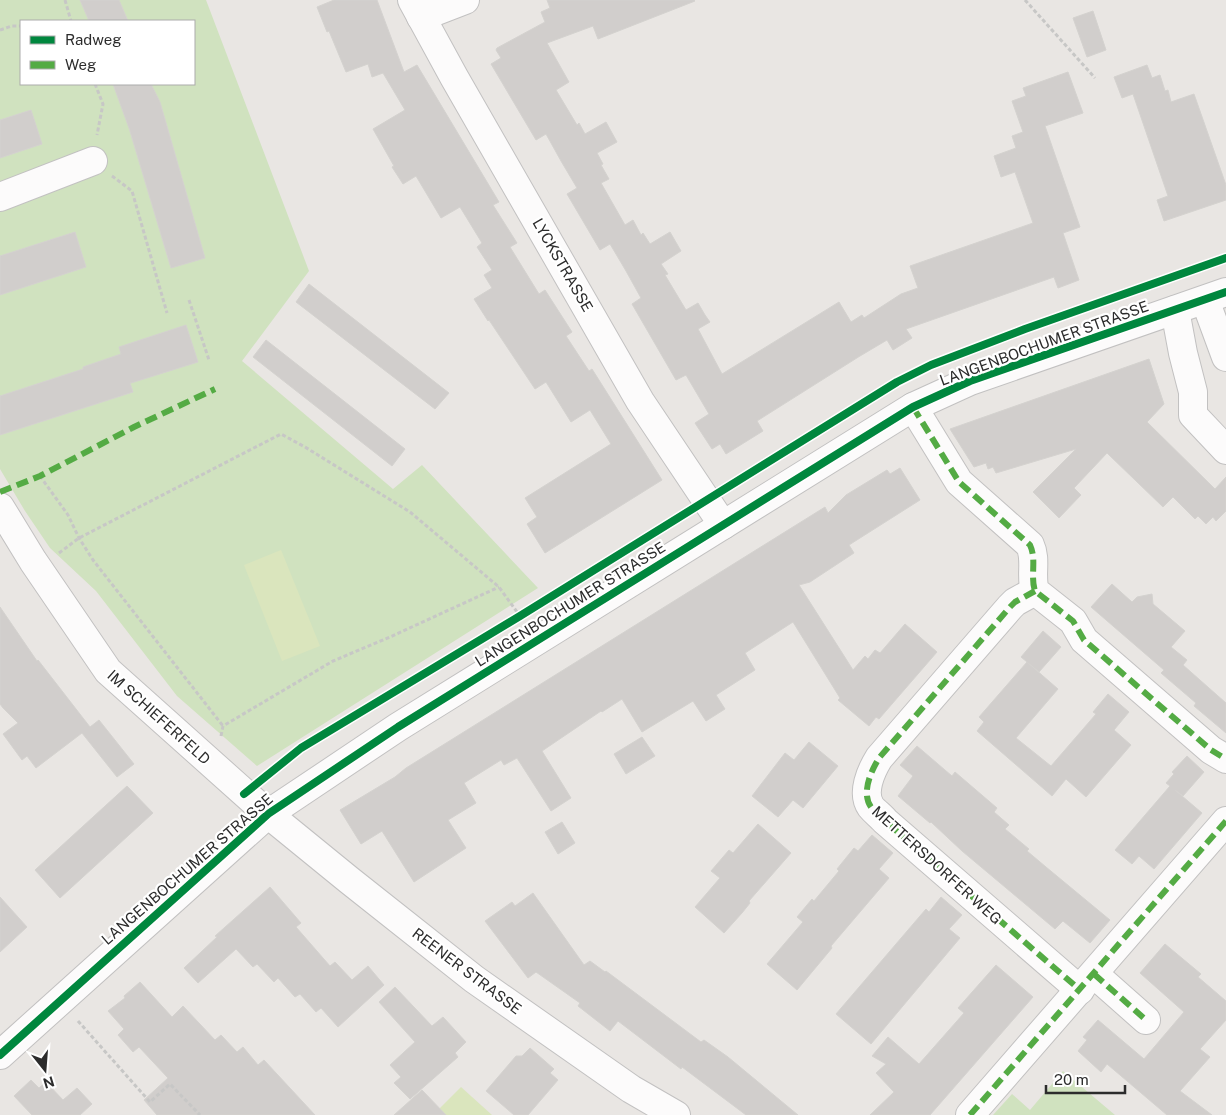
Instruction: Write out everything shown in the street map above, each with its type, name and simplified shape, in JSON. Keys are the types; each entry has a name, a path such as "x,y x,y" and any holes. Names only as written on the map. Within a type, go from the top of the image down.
{"street":[{"path":"417,9 465,0"},
{"name":"LYCKSTRASSE","path":"417,9 640,401 723,525"},
{"path":"0,197 93,161"},
{"path":"1216,296 1226,357"},
{"name":"LANGENBOCHUMER STRASSE","path":"0,1055 268,814 398,727 913,408 970,381 1216,296"},
{"path":"1175,310 1193,392 1193,415 1226,450"},
{"path":"913,408 959,482 1030,545 1034,557 1033,581 1035,591 1073,621 1084,640 1211,750 1226,759"},
{"name":"IM SCHIEFERFELD","path":"0,507 38,568 108,671 268,814"},
{"name":"METTERSDORFER WEG","path":"1035,591 1010,606 879,758 870,777 867,796 872,808 892,827 1087,982"},
{"name":"REENER STRASSE","path":"268,814 348,880 474,979 631,1089 676,1115"},
{"path":"970,1115 1226,821"},
{"path":"1087,982 1146,1020"}],"path":[{"path":"65,0 72,20"},
{"path":"1025,0 1095,78"},
{"path":"0,30 12,26 20,26"},
{"path":"93,161 102,104 95,85"},
{"path":"132,191 168,313"},
{"path":"189,300 209,360"},
{"path":"38,568 79,538 281,434 410,512 499,587 520,616"},
{"path":"40,476 68,514 79,538 94,560 223,726 217,769"},
{"path":"223,726 333,661 499,587"},
{"path":"60,1000 150,1102 170,1084 200,1115"}],"green space":[{"path":"0,0 206,0 309,271 242,361 393,489 422,465 538,588 257,766 177,696 96,591 50,548 0,469"},
{"path":"281,550 320,646 282,661 244,565"},
{"path":"1063,1071 1115,1115 993,1115 1012,1094 1030,1110"},
{"path":"461,1087 492,1115 433,1115"}],"building":[{"path":"80,0 119,0 128,20 89,20"},
{"path":"334,0 377,0 404,72 417,65 499,202 493,205 517,243 510,247 539,294 545,290 572,332 566,336 589,371 592,369 662,480 545,553 527,524 537,517 525,498 611,444 590,410 571,422 546,382 535,389 474,299 492,288 484,275 492,270 477,247 482,243 460,207 441,218 416,176 403,184 392,167 394,166 373,129 405,110 383,73 372,77 368,64 346,72 317,7"},
{"path":"547,0 695,1 598,39 593,26 547,43 569,82 556,90 577,125 579,123 585,134 606,122 617,142 597,153 609,179 601,183 625,225 633,220 641,235 643,233 650,244 670,232 681,251 661,264 668,274 665,275 686,310 698,303 710,322 698,329 722,374 839,302 851,322 862,315 864,318 901,294 918,288 910,266 1033,223 1015,172 1001,177 994,156 1016,148 1012,136 1023,132 1012,101 1026,96 1023,88 1068,72 1083,113 1045,126 1080,227 1063,233 1079,280 1058,288 1054,277 906,329 912,338 893,350 887,340 860,356 757,421 763,431 726,454 720,444 712,449 695,423 709,414 686,375 676,380 632,304 641,298 626,271 610,244 600,250 567,194 577,188 546,134 536,140 491,64 501,58 496,50 497,48 545,22 541,12 550,8"},
{"path":"1093,11 1106,50 1087,57 1073,18"},
{"path":"1147,65 1152,78 1160,75 1165,91 1168,90 1171,102 1194,94 1226,185 1226,200 1164,221 1157,200 1168,196 1133,94 1122,98 1114,77"},
{"path":"113,85 152,85 160,102 205,258 171,268 129,128"},
{"path":"31,110 42,144 0,158 0,120"},
{"path":"75,232 86,267 0,295 0,256"},
{"path":"309,284 449,393 435,409 296,302"},
{"path":"186,325 198,362 130,383 133,392 0,435 0,396 83,369 83,367 121,354 119,347"},
{"path":"266,340 405,449 392,466 253,357"},
{"path":"1149,359 1164,404 1147,422 1215,489 1226,477 1226,511 1216,521 1213,517 1206,524 1198,516 1195,519 1173,497 1163,507 1107,453 1074,488 1081,495 1059,518 1033,492 1076,449 996,473 993,467 988,469 986,463 974,467 950,429"},
{"path":"900,468 920,500 849,545 854,553 810,582 799,585 853,670 865,656 868,659 875,650 880,653 905,624 937,652 879,719 876,717 869,726 838,700 840,698 793,622 745,653 755,670 716,695 725,709 706,721 693,701 642,732 622,699 542,751 571,798 551,811 517,758 504,765 501,760 464,783 476,803 448,820 466,848 414,882 382,831 361,844 340,810 825,507 828,513 846,495 887,470 890,474"},
{"path":"1112,584 1132,602 1137,597 1152,594 1153,604 1185,631 1171,647 1187,660 1183,665 1226,703 1226,733 1194,706 1196,703 1161,673 1164,670 1091,607"},
{"path":"0,607 37,661 90,727 99,720 134,764 117,777 82,733 36,768 27,756 22,760 3,734 18,723 0,704"},
{"path":"1043,631 1061,647 1039,672 1021,657"},
{"path":"1027,662 1058,689 1016,738 1051,766 1096,714 1093,712 1108,694 1129,712 1114,730 1131,745 1086,797 1066,779 1052,796 977,731 984,722 979,717"},
{"path":"642,737 655,756 626,774 614,754"},
{"path":"809,742 838,766 803,808 793,800 778,817 752,796 785,753 794,760"},
{"path":"917,746 952,776 955,772 997,808 994,812 1009,825 1005,829 1029,849 1027,851 1110,920 1090,943 1063,921 1055,929 898,796 913,776 900,765"},
{"path":"1187,756 1204,772 1183,796 1175,790 1202,813 1154,869 1139,856 1132,864 1115,850 1170,786 1166,783 1174,774 1172,772"},
{"path":"127,786 153,813 60,898 35,870"},
{"path":"562,822 575,843 558,854 545,832"},
{"path":"758,824 791,853 724,933 695,907 720,878 711,871 729,850 733,853"},
{"path":"872,835 893,853 879,869 889,878 831,946 832,948 797,990 767,964 803,922 797,917 812,899 814,901 839,871 837,869 854,848 858,851"},
{"path":"270,887 301,923 296,927 330,966 335,962 352,980 368,966 384,985 338,1027 321,1008 316,1012 300,994 295,997 278,978 274,982 257,964 253,967 236,949 198,983 184,968 217,937 215,936"},
{"path":"533,893 584,965 590,961 606,971 701,1042 704,1040 728,1057 798,1115 746,1115 618,1021 610,1031 578,1006 580,1003 536,972 528,978 485,921 512,902 515,906"},
{"path":"0,897 27,927 0,952"},
{"path":"941,897 962,915 949,929 960,938 871,1044 836,1014 926,909 929,912"},
{"path":"1165,944 1201,974 1198,977 1226,1001 1226,1020 1200,1049 1210,1057 1180,1091 1212,1115 1167,1115 1107,1064 1101,1072 1078,1051 1087,1040 1083,1037 1098,1020 1144,1059 1184,1012 1140,973"},
{"path":"996,965 1033,997 930,1115 870,1115 894,1092 876,1073 886,1064 872,1056 888,1037 919,1064 964,1013 958,1008"},
{"path":"140,982 172,1017 183,1006 215,1040 221,1035 237,1052 243,1047 258,1065 264,1060 315,1115 157,1115 144,1100 168,1078 139,1047 133,1052 118,1035 124,1029 108,1011 125,998 124,996"},
{"path":"395,987 432,1026 443,1017 466,1042 455,1053 458,1057 410,1099 394,1083 401,1077 390,1065 415,1042 379,1002"},
{"path":"530,1048 554,1069 550,1073 558,1080 528,1115 514,1115 486,1091 516,1056 522,1056"},
{"path":"31,1080 39,1088 46,1082 63,1100 77,1088 92,1104 80,1115 32,1115 14,1096"},
{"path":"422,1090 446,1115 394,1115"}],"marked path":[{"path":"0,492 40,476 134,427 215,389"},
{"path":"913,407 959,482 1030,545 1033,556 1035,591 1073,621 1084,640 1211,750 1226,759"},
{"path":"1035,591 1015,602 1010,607 879,758 868,782 867,795 871,807 885,821 1080,990"},
{"path":"970,1115 1226,821"},
{"path":"1094,974 1146,1020"}],"cycle path":[{"path":"244,794 301,748 520,616 897,382 931,365 1025,329 1226,258"},
{"path":"0,1055 268,814 398,727 913,407 970,381 1226,292"}]}
